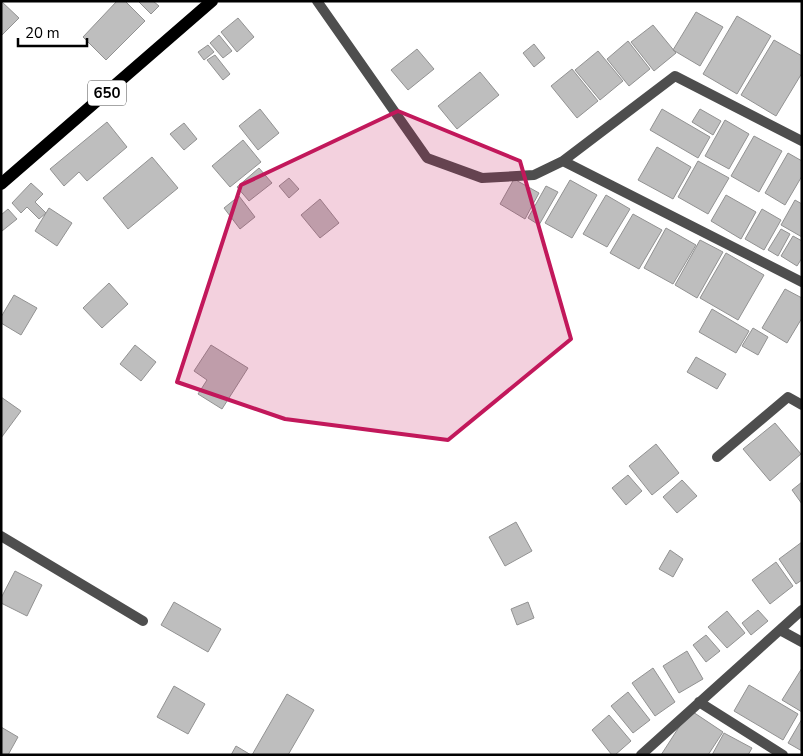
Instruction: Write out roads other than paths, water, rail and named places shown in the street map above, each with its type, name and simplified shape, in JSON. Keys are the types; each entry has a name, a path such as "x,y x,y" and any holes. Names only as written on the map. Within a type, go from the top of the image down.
{"main road":[{"name":"650","path":"1,184 212,1"}],"street":[{"path":"317,1 427,158 482,178 534,175 563,161 675,76 802,141"},
{"path":"563,161 802,282"},
{"path":"717,458 788,397 802,404"},
{"path":"1,536 143,621"},
{"path":"642,755 802,610"},
{"path":"780,630 802,642"},
{"path":"699,702 783,755"}]}
